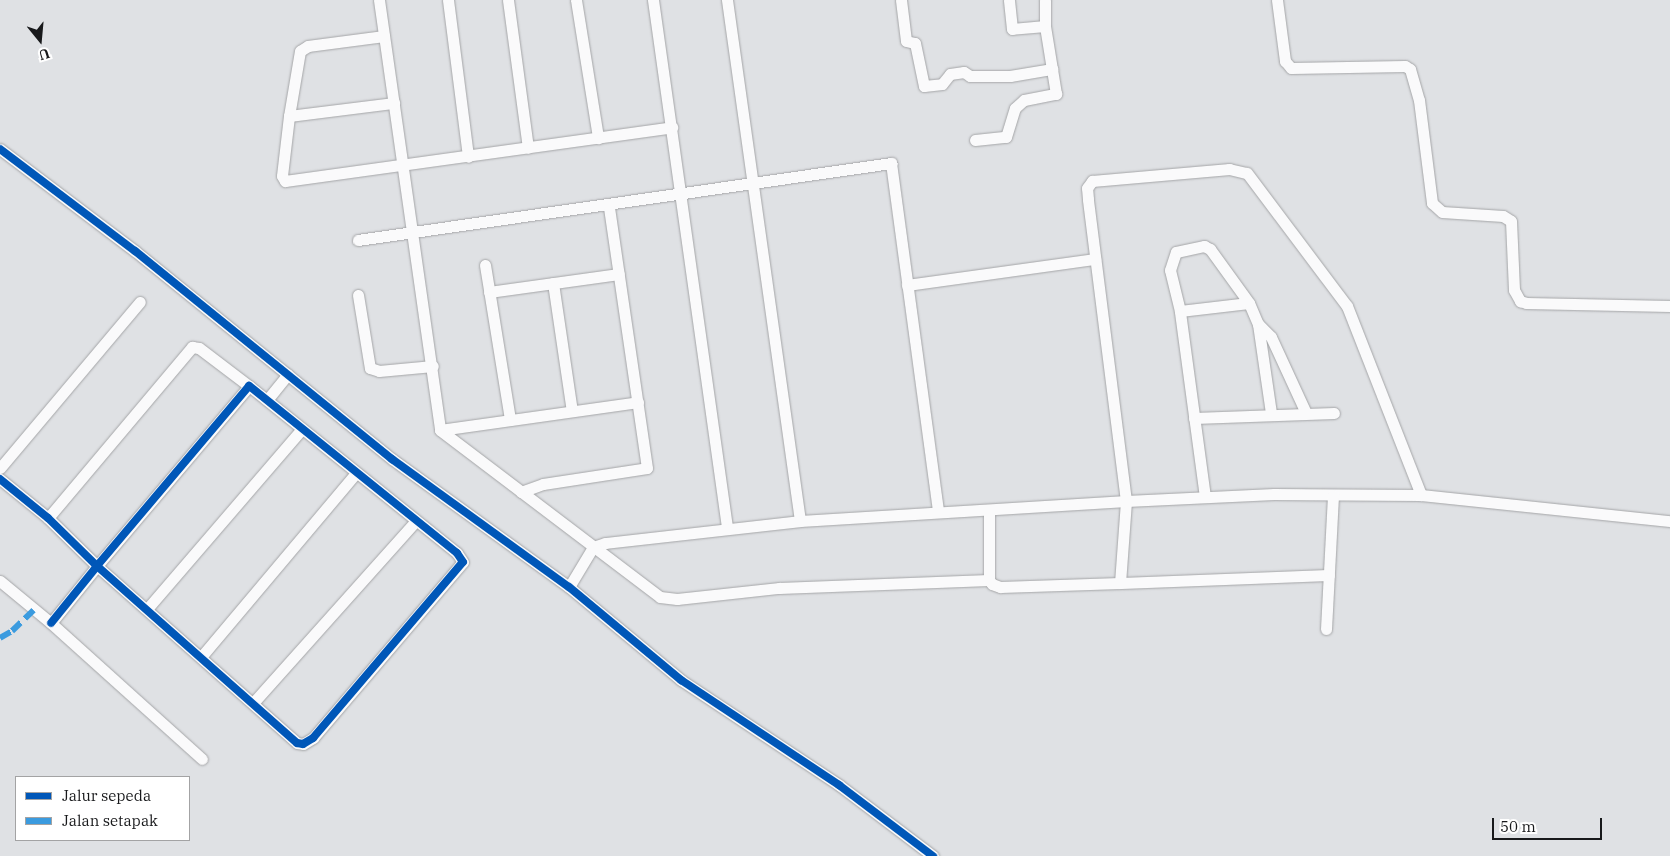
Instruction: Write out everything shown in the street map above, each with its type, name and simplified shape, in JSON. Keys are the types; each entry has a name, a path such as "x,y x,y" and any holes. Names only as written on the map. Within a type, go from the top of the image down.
{"street":[{"path":"379,0 433,366 440,430 660,596 667,598 779,588 989,580 1000,587 1329,575"},
{"path":"448,0 468,157"},
{"path":"508,0 528,148"},
{"path":"576,0 598,138"},
{"path":"653,0 682,194 727,527"},
{"path":"727,0 800,521"},
{"path":"901,0 906,41 915,43 924,86 942,84 950,74 964,72 970,76 1010,76 1052,69"},
{"path":"1009,0 1012,29 1046,26"},
{"path":"975,140 1006,137 1015,108 1024,100 1056,94 1046,26 1045,0"},
{"path":"1277,0 1285,61 1291,68 1405,66 1410,69 1419,100 1432,203 1442,212 1503,216 1511,221 1514,290 1520,301 1526,304 1670,306"},
{"path":"384,36 308,46 300,51 289,116 282,176 285,181 404,167 672,127"},
{"path":"289,116 394,103"},
{"path":"0,149 135,251 286,376 392,459 569,587 681,680 839,785 933,856"},
{"path":"358,240 608,206 891,164 938,512"},
{"path":"1120,583 1126,501 1087,188 1092,181 1229,169 1247,173 1347,306 1421,495"},
{"path":"521,492 543,484 647,468 608,206"},
{"path":"1205,497 1180,311 1170,262 1176,252 1193,247 1210,249 1250,303 1258,324 1271,413"},
{"path":"907,285 1096,259"},
{"path":"484,265 510,420"},
{"path":"489,292 619,274"},
{"path":"553,283 572,411"},
{"path":"358,295 370,368 379,371 433,366"},
{"path":"0,468 140,302"},
{"path":"1180,311 1250,303"},
{"path":"1258,324 1271,337 1306,413"},
{"path":"0,479 48,518 97,566 297,743 308,743 313,738 462,566 462,558 457,553 355,474 249,386 199,348 192,347 48,518"},
{"path":"267,400 275,387 286,376"},
{"path":"51,623 249,386"},
{"path":"440,430 638,402"},
{"path":"1194,418 1271,413 1334,413"},
{"path":"147,609 302,430"},
{"path":"201,657 355,474"},
{"path":"1326,629 1333,495"},
{"path":"569,587 593,547 605,543 727,527 938,512 1205,497 1421,495 1670,521"},
{"path":"989,510 989,580"},
{"path":"253,703 416,521"},
{"path":"0,581 51,623 202,759"}],"marked path":[{"path":"0,638 12,631 34,610"}],"cycle path":[{"path":"0,149 135,251 392,459 569,587 681,680 839,785 933,856"},
{"path":"0,479 48,518 97,566 297,743 303,744 313,738 463,562 457,553 249,386 97,566 51,623"}]}
